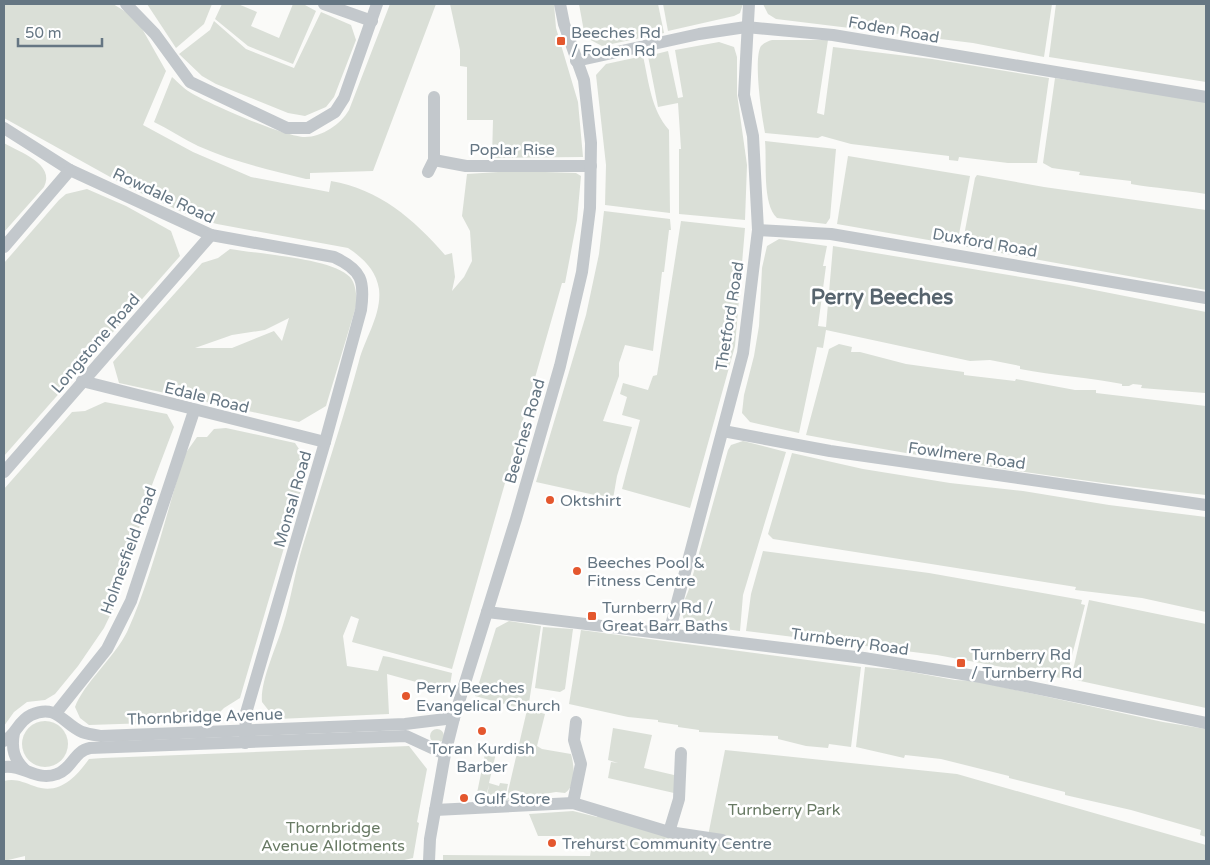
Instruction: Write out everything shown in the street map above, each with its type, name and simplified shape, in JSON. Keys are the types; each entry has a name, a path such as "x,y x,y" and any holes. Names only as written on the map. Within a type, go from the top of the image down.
{"street":[{"path":"324,4 372,20"},
{"path":"130,5 155,34 190,82 287,128 308,128 335,112 344,98 377,4"},
{"name":"Beeches Road","path":"428,861 445,754 454,718 557,375 580,282 590,208 591,143 584,80 576,61 560,4"},
{"name":"Thetford Road","path":"669,634 743,354 758,230 753,136 744,95 746,27 749,4"},
{"name":"Foden Road","path":"576,61 699,34 746,27 832,35 1206,97"},
{"path":"428,172 434,160 434,98"},
{"name":"Rowdale Road","path":"4,128 70,170 211,235 334,258 352,265"},
{"name":"Poplar Rise","path":"434,160 466,166 591,166"},
{"path":"4,247 70,170"},
{"name":"Duxford Road","path":"758,230 831,234 1206,298"},
{"name":"Longstone Road","path":"4,472 211,235"},
{"name":"Monsal Road","path":"245,737 246,714 325,442 360,310 364,288 352,265"},
{"name":"Edale Road","path":"82,381 325,442"},
{"name":"Holmesfield Road","path":"56,713 107,650 130,601 194,410"},
{"name":"Fowlmere Road","path":"723,431 830,451 1206,506"},
{"name":"Turnberry Road","path":"487,612 864,658 981,676 1206,723"},
{"path":"25,770 15,757 9,737 20,723 33,714 40,712 56,713"},
{"name":"Thornbridge Avenue","path":"56,713 82,732 101,736 406,736 445,754"},
{"name":"Thornbridge Avenue","path":"4,767 25,770 36,776 57,774 67,768 75,756 90,748 245,737 454,718"},
{"path":"426,721 426,745"},
{"path":"573,803 581,764 574,740 576,722"},
{"path":"72,726 77,738 75,756"},
{"path":"669,832 679,799 680,753"},
{"path":"435,810 573,803 669,832 722,840"}],"green space":[{"path":"4,4 113,4 136,18 166,71 143,125 193,152 251,177 329,192 331,181 348,185 380,198 421,229 445,255 452,253 455,277 452,291 464,277 472,261 470,231 462,216 467,174 515,171 576,173 581,176 577,220 565,283 562,283 452,669 352,642 359,619 351,616 343,636 347,666 378,671 383,656 389,657 452,673 449,691 387,674 389,714 278,719 273,716 262,702 266,674 286,615 303,545 362,352 376,317 379,289 372,270 364,260 348,248 217,224 195,218 130,188 4,118"},
{"path":"147,4 212,4 204,24 176,48"},
{"path":"222,4 238,4 257,12 251,26 279,38 293,4 305,5 316,11 293,64 248,46 215,19"},
{"path":"390,4 436,4 373,171 310,173 310,179 306,179 211,152 154,122 172,77 187,90 202,99 282,132 305,137 318,135 330,129 349,110"},
{"path":"450,4 554,4 556,28 578,102 583,157 492,158 493,120 467,120 467,67 460,66 460,50"},
{"path":"579,4 658,4 664,33 602,46 585,37"},
{"path":"663,4 743,4 740,13 734,16 668,31"},
{"path":"763,4 1052,4 1044,57 973,43 776,19 768,14"},
{"path":"1056,4 1206,4 1206,82 1049,57"},
{"path":"321,12 351,25 356,40 334,97 326,107 305,116 288,113 216,84 202,76 179,54 210,30 214,21 246,49 294,68"},
{"path":"772,40 828,40 817,113 824,115 833,47 932,59 1049,78 1037,163 1008,163 959,157 958,161 949,160 949,156 851,144 822,136 818,138 765,133 758,63 761,46"},
{"path":"719,42 734,47 737,57 737,94 747,165 745,220 679,214 679,149 681,149 678,103 658,107 648,56 668,51 678,98 683,97 675,50"},
{"path":"643,56 654,104 669,130 670,213 605,205 606,165 596,75 606,64"},
{"path":"1055,78 1206,102 1206,194 1131,184 1131,181 1079,175 1080,172 1052,168 1043,163"},
{"path":"765,141 836,149 830,218 826,224 777,218 772,212 767,193"},
{"path":"4,143 41,165 46,179 44,187 4,232"},
{"path":"848,156 970,176 957,245 837,224"},
{"path":"977,175 1044,187 1206,210 1206,290 962,246"},
{"path":"87,189 126,206 171,231 180,256 4,456 4,263 59,200 66,194"},
{"path":"604,211 670,219 671,230 669,230 664,272 662,272 653,351 625,345 619,363 619,376 603,421 632,427 617,476 613,499 536,482 586,315 599,254"},
{"path":"681,221 745,228 735,346 690,508 622,489 640,420 622,415 627,397 620,394 623,383 648,390 653,376 657,375"},
{"path":"779,239 827,246 823,266 826,266 818,326 826,327 833,246 1069,285 1206,312 1206,396 1205,393 1141,388 1142,385 1133,384 1122,386 1122,384 1020,369 1020,366 990,360 970,361 826,330 823,348 817,347 799,433 750,422 742,413 759,326 762,268 767,246"},
{"path":"230,249 276,255 328,265 350,277 355,286 357,303 326,406 299,422 119,383 113,362 202,263 218,258","holes":["289,318 282,341 274,331 232,348 195,348 232,335 265,330"]},
{"path":"839,344 852,347 851,352 860,352 906,364 964,372 964,375 1015,381 1016,379 1075,390 1096,390 1096,393 1206,406 1206,495 1005,469 806,435 829,349"},
{"path":"105,402 167,414 174,427 152,485 118,599 104,628 78,666 55,694 45,700 27,702 14,712 4,726 4,489 72,412 85,411"},
{"path":"226,428 295,443 305,458 295,472 305,476 240,698 224,708 211,721 89,725 80,718 75,707 85,689 115,651 127,632 152,566 185,454 197,437 207,437 214,429"},
{"path":"743,441 786,452 743,595 740,631 687,624 682,615 682,607 689,589 728,450 731,445"},
{"path":"792,453 863,469 950,483 1023,491 1109,505 1206,517 1206,612 1142,598 1075,590 1076,587 773,539 768,534"},
{"path":"763,551 929,573 1082,600 1081,604 1085,605 1066,679 937,655 746,631 751,594"},
{"path":"1089,600 1206,624 1206,708 1071,679"},
{"path":"509,621 541,626 528,709 545,714 537,746 542,749 571,754 574,769 573,780 565,793 556,792 506,800 527,710 475,696 496,628"},
{"path":"543,627 573,629 565,689 560,692 535,688"},
{"path":"581,630 861,667 851,747 829,744 828,748 806,746 778,739 778,736 699,732 699,730 658,722 658,720 628,717 569,704"},
{"path":"865,667 900,670 955,680 975,681 1163,722 1206,729 1206,837 1200,835 1201,830 1131,810 1065,795 1065,792 1009,778 1009,776 941,759 905,755 904,758 856,747"},
{"path":"45,721 58,725 64,731 68,744 64,757 58,763 45,767 32,763 26,757 22,744 26,731 32,725"},
{"path":"613,728 652,735 644,768 674,775 674,793 608,778 611,762 618,763 608,760"},
{"path":"434,729 440,729 444,736 440,743 434,743 430,739 430,733"},
{"name":"Thornbridge Avenue Allotments","path":"409,746 427,769 417,822 419,823 413,858 400,861 25,861 25,856 4,861 4,781 19,781 51,789 59,787 72,778 89,759"},
{"path":"486,749 496,753 489,783 499,786 500,783 508,784 505,799 497,798 498,790 496,798 487,796 489,785 486,796 477,793"},
{"name":"Turnberry Park","path":"725,750 957,774 1206,845 1206,861 443,861 443,855 590,856 591,850 569,850 569,836 538,836 529,814 573,811 597,817 598,815 701,845 722,842 708,836"}],"place":[{"name":"Beeches Rd / Foden Rd","path":"561,41"},
{"name":"Oktshirt","path":"550,500"},
{"name":"Beeches Pool & Fitness Centre","path":"577,571"},
{"name":"Turnberry Rd / Great Barr Baths","path":"592,616"},
{"name":"Turnberry Rd / Turnberry Rd","path":"961,663"},
{"name":"Perry Beeches Evangelical Church","path":"406,696"},
{"name":"Toran Kurdish Barber","path":"482,731"},
{"name":"Gulf Store","path":"464,798"},
{"name":"Trehurst Community Centre","path":"552,843"}],"district":[{"name":"Perry Beeches","path":"882,297"}]}
